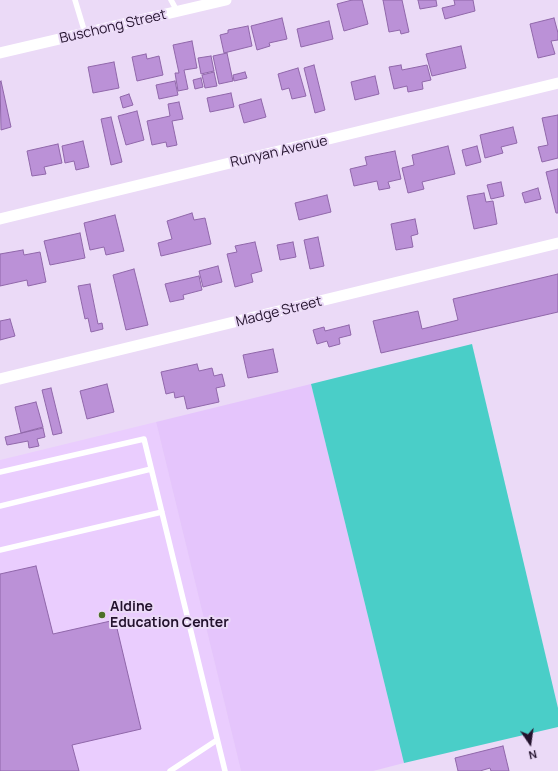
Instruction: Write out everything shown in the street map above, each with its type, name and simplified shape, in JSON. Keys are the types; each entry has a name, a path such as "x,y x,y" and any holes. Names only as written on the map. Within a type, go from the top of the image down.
{"street":[{"name":"Buschong Street","path":"0,53 226,0"},
{"name":"Runyan Avenue","path":"0,219 558,83"},
{"name":"Madge Street","path":"0,379 558,243"}],"lane":[{"path":"75,0 85,33"},
{"path":"171,0 178,12"},
{"path":"0,472 144,439 225,771"},
{"path":"0,506 151,469"},
{"path":"0,550 162,512"},
{"path":"170,771 218,740"}],"shaded area":[{"path":"472,344 558,708 558,727 404,763 311,384"},
{"path":"311,384 404,763 373,771 241,771 156,422"},
{"name":"Aldine Education Center","path":"156,422 241,771 0,771 0,460"}],"building":[{"path":"352,0 362,0 368,24 344,31 337,4"},
{"path":"383,0 402,0 409,32 401,34 400,30 389,32"},
{"path":"418,0 436,0 437,6 420,9"},
{"path":"454,0 473,0 475,11 445,19 442,8 455,5"},
{"path":"282,18 287,39 269,43 270,46 257,50 251,26"},
{"path":"554,18 558,33 558,40 551,41 555,54 538,58 530,24"},
{"path":"329,21 333,39 301,47 297,29"},
{"path":"248,26 252,46 224,53 220,35 228,33 228,30"},
{"path":"192,41 197,68 184,70 188,89 178,91 175,73 179,73 173,45"},
{"path":"461,46 466,68 432,76 426,54"},
{"path":"227,53 233,81 219,84 213,56"},
{"path":"146,54 147,59 159,56 163,75 137,81 132,57"},
{"path":"211,56 214,71 201,74 198,58"},
{"path":"114,62 119,88 93,93 88,67"},
{"path":"314,65 325,110 315,113 304,68"},
{"path":"401,65 402,70 427,65 431,80 422,82 423,89 408,92 407,86 394,89 389,67"},
{"path":"298,68 306,96 292,99 289,88 282,90 278,74"},
{"path":"214,72 217,86 205,88 202,75"},
{"path":"245,72 247,78 234,81 233,75"},
{"path":"375,76 379,94 355,100 351,82"},
{"path":"201,78 203,87 195,89 193,80"},
{"path":"1,81 11,127 1,130 0,82"},
{"path":"175,81 178,95 159,99 156,85"},
{"path":"231,93 234,107 210,112 207,98"},
{"path":"129,94 133,105 123,108 120,97"},
{"path":"261,99 266,117 244,123 239,105"},
{"path":"179,102 183,119 172,121 177,145 167,147 166,142 152,145 147,121 170,116 168,104"},
{"path":"137,111 144,140 126,145 118,116"},
{"path":"558,115 558,158 542,162 538,147 548,145 542,118"},
{"path":"111,117 122,162 111,165 101,119"},
{"path":"513,127 517,143 501,147 503,153 485,158 480,135"},
{"path":"83,141 89,167 76,170 74,161 65,163 62,146"},
{"path":"58,144 62,163 44,167 46,174 32,176 27,151"},
{"path":"448,146 455,174 422,182 424,189 408,193 402,168 414,165 412,155"},
{"path":"477,146 481,162 466,166 462,150"},
{"path":"395,151 401,179 388,182 390,188 379,190 377,181 354,186 350,169 367,165 365,157"},
{"path":"558,169 558,213 556,213 546,172"},
{"path":"501,182 504,196 491,199 487,185"},
{"path":"538,188 541,199 525,203 522,193"},
{"path":"484,193 486,202 493,201 497,224 474,229 467,196"},
{"path":"327,195 331,212 299,220 295,203"},
{"path":"192,213 194,220 205,218 211,244 161,256 158,243 172,239 167,221"},
{"path":"115,215 124,251 106,255 104,247 90,250 84,223"},
{"path":"415,219 418,234 411,236 413,247 396,250 391,224"},
{"path":"80,233 85,258 50,265 44,241"},
{"path":"318,237 324,266 310,269 304,240"},
{"path":"255,242 262,271 251,274 253,282 235,287 227,254 237,252 235,246"},
{"path":"293,242 296,257 280,260 277,245"},
{"path":"23,250 24,255 40,252 46,282 28,286 27,280 0,286 0,254"},
{"path":"218,266 222,282 203,287 199,271"},
{"path":"134,269 148,325 126,330 113,275"},
{"path":"558,274 558,312 381,353 373,321 418,311 422,329 458,320 453,299"},
{"path":"199,276 202,290 183,295 184,299 170,302 165,284"},
{"path":"90,284 98,324 102,323 103,329 91,332 88,318 85,319 78,286"},
{"path":"10,319 15,336 0,340 0,321"},
{"path":"349,325 351,335 339,338 340,344 329,347 327,341 317,344 313,330 324,327 325,331"},
{"path":"273,349 278,372 248,378 243,355"},
{"path":"197,364 199,371 212,368 214,376 222,374 225,386 216,388 219,402 187,409 184,396 175,398 174,392 166,394 161,372"},
{"path":"107,384 114,412 87,419 80,391"},
{"path":"51,388 62,433 53,435 42,390"},
{"path":"36,402 43,427 21,433 15,407"},
{"path":"43,428 45,437 37,439 39,446 29,448 28,441 7,445 5,437"},
{"path":"36,566 53,634 115,620 141,729 72,745 79,771 0,771 0,574"},
{"path":"503,746 509,771 491,771 490,768 480,771 458,771 455,758"}],"place":[{"name":"Aldine Education Center","path":"102,615"}]}
